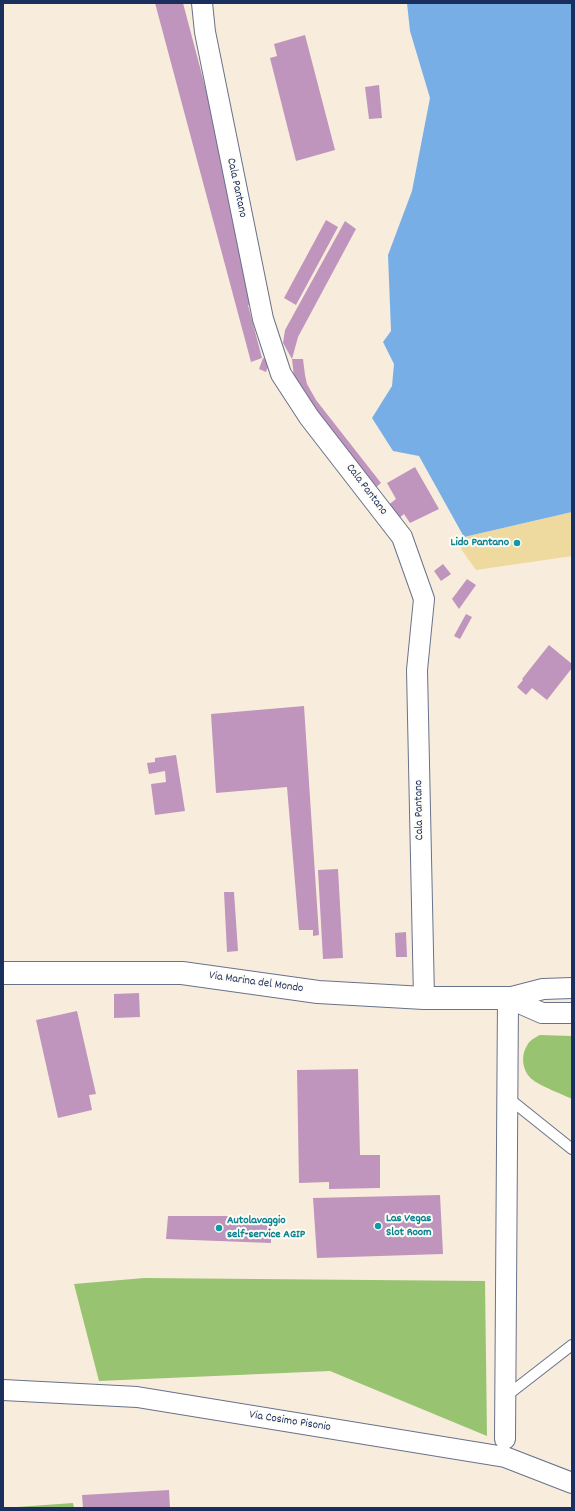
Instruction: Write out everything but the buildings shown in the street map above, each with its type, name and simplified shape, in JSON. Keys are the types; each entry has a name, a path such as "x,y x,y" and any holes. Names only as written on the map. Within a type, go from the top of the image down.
{"street":[{"name":"Cala Pantano","path":"202,3 205,32 263,318 281,374 309,417 402,537 424,599 417,670 424,998"},
{"name":"Via Marina del Mondo","path":"3,973 182,973 318,992 424,998 508,998 543,989 572,988"},
{"name":"Via Marina del Mondo","path":"508,998 542,1013 572,1013"},
{"path":"505,1440 508,998"},
{"name":"Via Cosimo Pisonio","path":"3,1390 137,1397 505,1457 572,1483"}],"lane":[{"path":"508,1097 572,1149"},
{"path":"505,1397 572,1345"}],"green space":[{"path":"540,1035 572,1036 572,1099 536,1082 526,1073 523,1063 525,1048 530,1041"},
{"path":"144,1278 485,1281 487,1436 330,1371 99,1381 74,1284"},
{"path":"73,1503 74,1508 3,1508"}],"sand":[{"name":"Lido Pantano","path":"572,512 572,556 476,570 461,549 464,537"}],"water":[{"path":"407,3 572,3 572,512 464,537 419,456 393,451 372,418 392,386 394,364 383,342 391,331 388,255 412,191 430,98 410,31"}],"place":[{"name":"Lido Pantano","path":"517,543"},
{"name":"Las Vegas Slot Room","path":"378,1226"},
{"name":"Autolavaggio self-service AGIP","path":"219,1228"}]}
